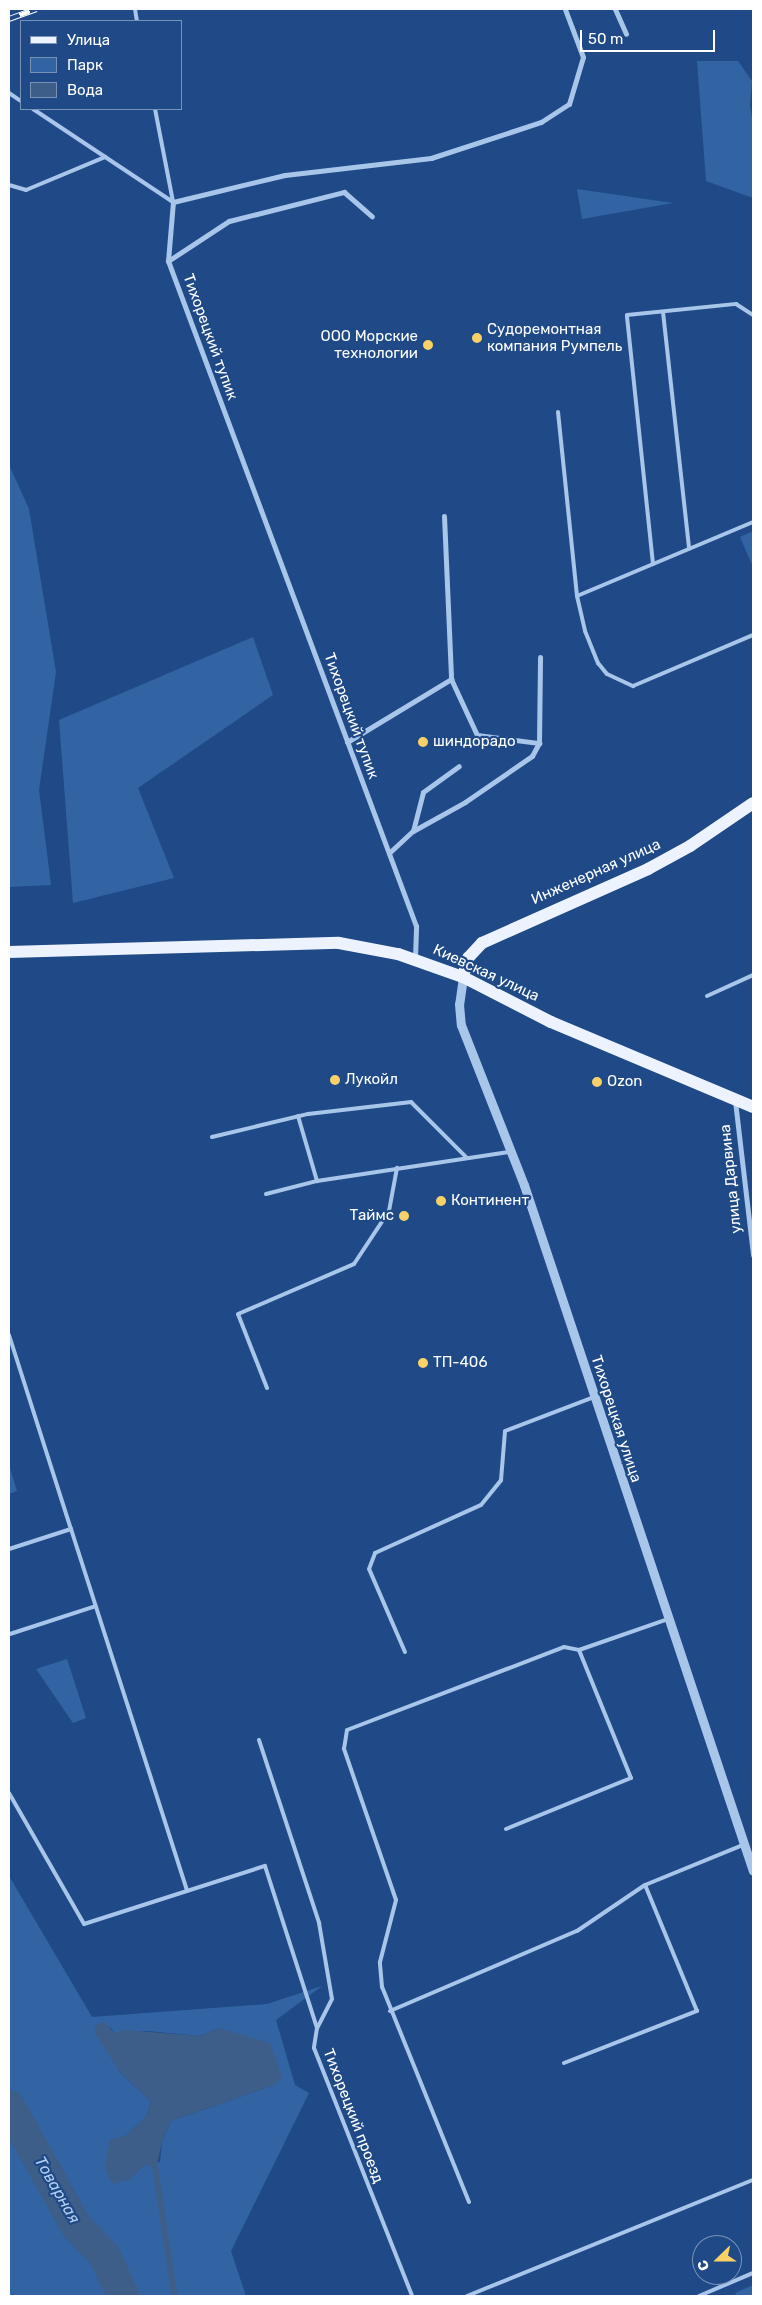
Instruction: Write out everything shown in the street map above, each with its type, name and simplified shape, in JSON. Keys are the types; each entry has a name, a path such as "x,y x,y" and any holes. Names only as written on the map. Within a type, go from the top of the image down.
{"main road":[{"name":"Инженерная улица","path":"463,977 468,958 482,943 648,868 690,846 753,803"},
{"name":"Киевская улица","path":"9,952 339,943 414,958 463,977 551,1022 753,1107"}],"street":[{"path":"173,202 285,174 431,158 540,122 569,104 583,57 565,9"},
{"path":"615,9 626,34"},
{"path":"168,261 229,221 344,192 372,216"},
{"name":"Тихорецкий тупик","path":"173,202 168,261 416,926 414,958"},
{"path":"444,516 450,679 477,735 539,743"},
{"path":"388,853 413,831 465,802 532,756 539,743 540,657"},
{"path":"347,742 450,679"},
{"path":"413,831 423,792 459,766"},
{"name":"Тихорецкая улица","path":"463,977 459,1004 461,1025 511,1152 668,1619 685,1663 753,1871"},
{"name":"улица Дарвина","path":"735,1101 753,1255"}],"lane":[{"path":"9,93 20,100"},
{"path":"34,110 173,202"},
{"path":"154,110 173,202"},
{"path":"9,186 26,190 105,157"},
{"path":"653,564 627,316 736,304 753,315"},
{"path":"663,312 688,549"},
{"path":"558,412 577,596 585,631 598,663 607,674 634,686 753,635"},
{"path":"577,596 753,522"},
{"path":"706,996 753,975"},
{"path":"212,1137 298,1116 410,1102 467,1158"},
{"path":"298,1116 317,1181"},
{"path":"266,1194 317,1181 511,1152"},
{"path":"267,1388 238,1314 354,1264 389,1212 397,1168"},
{"path":"9,1335 188,1890"},
{"path":"405,1652 369,1570 375,1553 481,1505 501,1480 505,1431 594,1397"},
{"path":"9,1549 71,1529"},
{"path":"10,1634 96,1606"},
{"path":"469,2202 390,2011 382,1987 380,1962 396,1900 344,1749 347,1730 564,1647 579,1650 668,1619"},
{"path":"506,1829 631,1778 579,1650"},
{"name":"Тихорецкий проезд","path":"259,1740 320,1923 332,1998 317,2028 314,2048 412,2296"},
{"path":"9,1793 84,1924 265,1866 317,2028"},
{"path":"390,2011 577,1931 645,1885 744,1844"},
{"path":"564,2063 697,2011 645,1885"},
{"path":"467,2296 753,2180"},
{"path":"699,2296 753,2273"}],"green space":[{"path":"697,61 738,61 752,81 750,105 753,124 753,198 706,181"},
{"path":"577,189 673,203 582,219"},
{"path":"9,465 29,509 56,672 39,790 51,885 9,887"},
{"path":"753,531 753,567 740,537"},
{"path":"253,637 273,695 138,788 174,878 73,903 59,720"},
{"path":"9,1465 17,1491 9,1494"},
{"path":"67,1659 86,1718 73,1723 36,1669"},
{"path":"9,1876 92,2017 267,2004 322,1986 276,2020 295,2085 309,2093 231,2251 246,2296 9,2296","holes":["110,2026 114,2033 147,2031 200,2036 219,2028 274,2085 171,2121 162,2142 160,2162 145,2164 129,2180 126,2135 146,2117 151,2102 119,2071"]},
{"path":"753,2285 753,2296 737,2296 735,2293"}],"water":[{"path":"105,2022 114,2033 125,2030 200,2036 219,2028 270,2043 282,2077 274,2085 171,2121 162,2142 156,2170 145,2164 129,2180 112,2184 105,2167 110,2140 126,2135 146,2117 151,2102 119,2071 94,2032 96,2024"}],"waterway":[{"name":"Товарная","path":"9,2106 77,2227 105,2256 123,2296"},
{"path":"156,2170 175,2296"}],"railway":[{"path":"9,19 36,9"}],"place":[{"name":"Судоремонтная компания Румпель","path":"477,338"},
{"name":"ООО Морские технологии","path":"428,345"},
{"name":"шиндорадо","path":"423,742"},
{"name":"Лукойл","path":"335,1080"},
{"name":"Ozon","path":"597,1082"},
{"name":"Континент","path":"441,1201"},
{"name":"Таймс","path":"404,1216"},
{"name":"ТП-406","path":"423,1363"}]}
